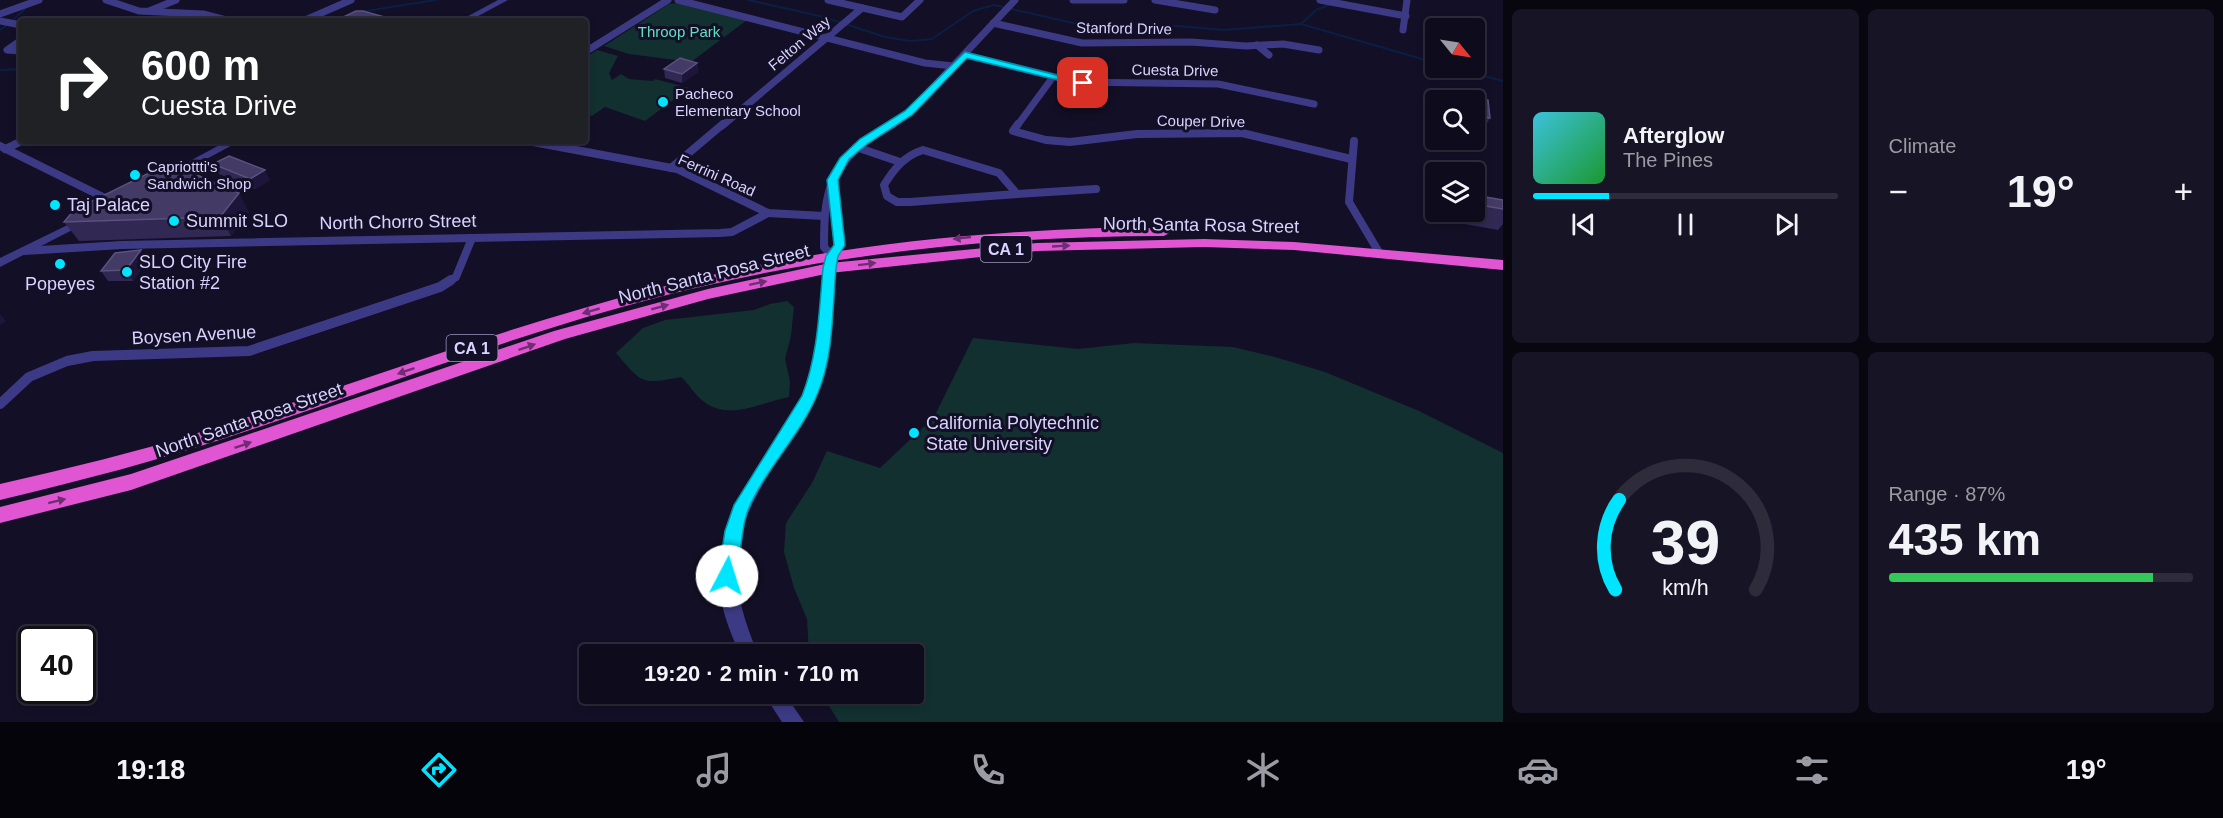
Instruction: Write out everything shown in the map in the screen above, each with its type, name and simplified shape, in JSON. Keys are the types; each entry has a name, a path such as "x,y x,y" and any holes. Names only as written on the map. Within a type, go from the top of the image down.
{"highway":[{"name":"North Santa Rosa Street","path":"0,492 229,430 553,321 715,278 831,262 1110,243 1204,243 1503,255"},
{"name":"North Santa Rosa Street","path":"1378,249 1503,265"},
{"name":"North Santa Rosa Street","path":"0,515 143,478 560,335 831,262"}],"street":[{"path":"0,14 39,0"},
{"path":"106,0 147,12 203,14 218,18"},
{"path":"147,12 176,0"},
{"path":"310,18 351,0"},
{"path":"469,18 504,0"},
{"path":"588,50 668,0"},
{"path":"678,0 925,63 953,66"},
{"path":"828,0 902,17 920,0"},
{"path":"831,262 824,247 825,201 840,165 854,149 908,113 1015,0"},
{"path":"1073,0 1124,0"},
{"path":"1155,0 1215,10"},
{"path":"1320,0 1406,16"},
{"path":"1403,30 1407,0"},
{"name":"Felton Way","path":"671,168 862,8"},
{"path":"0,21 18,25"},
{"name":"Stanford Drive","path":"993,23 1082,43 1283,44 1318,50"},
{"path":"18,42 7,50 18,51"},
{"path":"1257,45 1269,55"},
{"name":"Cuesta Drive","path":"965,55 1053,77 1090,83 1218,84 1314,104"},
{"name":"Couper Drive","path":"1053,77 1013,131 1058,141 1085,142 1137,134 1234,132 1257,135 1351,159"},
{"path":"1354,141 1349,202 1356,218 1378,249"},
{"path":"3,147 18,142"},
{"path":"1085,142 1095,151"},
{"path":"152,184 229,144"},
{"name":"Ferrini Road","path":"544,144 671,168 768,213 824,216"},
{"path":"3,147 121,200"},
{"path":"854,149 898,164"},
{"path":"1017,194 999,173 923,150 898,164 884,185 886,196 897,202 1096,189"},
{"path":"744,644 736,627 727,592 727,561 733,531 742,505 809,397 817,377 822,357 831,262 839,245 833,180"},
{"path":"0,263 121,200"},
{"name":"North Chorro Street","path":"24,251 122,244 720,233 741,228 768,213"},
{"name":"Boysen Avenue","path":"0,404 12,389 33,375 69,360 96,356 249,351 440,287 456,277 472,238"},
{"path":"0,256 24,251"},
{"path":"780,704 794,722"}],"green space":[{"name":"Throop Park","path":"677,3 747,20 691,62 629,54 604,46 669,4"},
{"path":"597,50 618,56 609,73 612,80 621,74 629,79 653,81 655,79 689,88 645,121 605,107 592,116 588,115 588,56"},
{"path":"787,301 794,307 791,336 785,359 790,381 789,397 746,409 724,410 703,401 681,377 649,381 637,376 616,353 643,328 665,320 754,310"},
{"path":"973,338 1078,349 1134,343 1233,347 1325,372 1419,411 1503,453 1503,722 839,722 828,704 924,704 924,644 808,644 807,619 794,588 784,552 786,523 812,483 827,451 880,468 934,417"}],"building":[{"path":"356,11 363,11 388,18 341,18"},
{"path":"680,58 697,63 682,74 664,69"},
{"path":"1485,99 1488,100 1490,118 1485,117"},
{"path":"229,156 265,170 250,179 213,164"},
{"path":"169,163 239,193 220,217 64,222 74,210"},
{"path":"1485,197 1503,200 1503,209 1485,206"},
{"path":"141,250 126,270 101,271 115,253"}],"waterway":[{"path":"360,12 435,0"},
{"path":"748,0 824,17 885,37 910,41 932,39 973,11 994,5 1099,29 1143,23 1223,30 1301,24"},
{"path":"1301,24 1316,10 1331,4"},
{"path":"12,21 28,6"},
{"path":"1301,24 1425,60"},
{"path":"0,30 7,25"},
{"path":"0,70 18,69"},
{"path":"1485,76 1503,81"}],"place":[{"name":"Pacheco Elementary School","path":"663,102"},
{"name":"Capriottti's Sandwich Shop","path":"135,175"},
{"name":"Taj Palace","path":"55,205"},
{"name":"Summit SLO","path":"174,221"},
{"name":"Popeyes","path":"60,264"},
{"name":"SLO City Fire Station #2","path":"127,272"},
{"name":"California Polytechnic State University","path":"914,433"}],"route":[{"path":"727,576 727,561 733,531 742,505 809,397 817,377 822,357 828,278 832,256 839,245 833,180 845,158 863,141 908,113 965,55 1083,83"}]}
